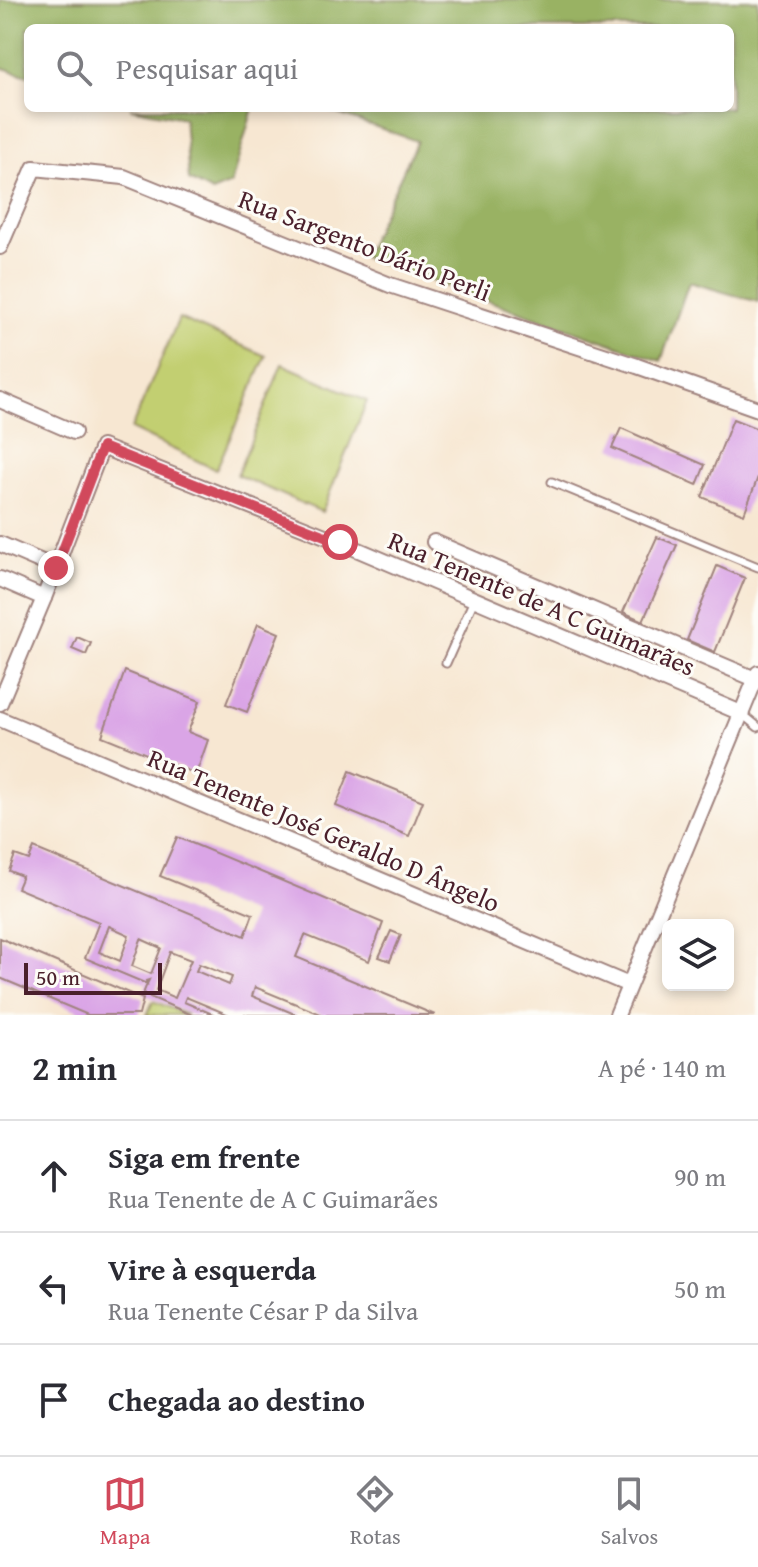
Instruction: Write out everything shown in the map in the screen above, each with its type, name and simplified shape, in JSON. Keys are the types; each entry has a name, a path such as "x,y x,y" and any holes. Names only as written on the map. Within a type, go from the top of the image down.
{"street":[{"name":"Rua Sargento Dário Perli","path":"0,247 34,168 124,177 390,285 758,409"},
{"path":"0,400 74,432"},
{"name":"Rua Tenente de A C Guimarães","path":"56,568 102,447 741,713"},
{"path":"434,542 757,676 617,1015"},
{"path":"0,544 56,568 0,703"},
{"path":"0,579 44,598"},
{"name":"Rua Tenente José Geraldo D Ângelo","path":"0,719 629,985"}],"lane":[{"path":"552,482 758,567"},
{"path":"446,663 474,600"},
{"path":"741,713 758,727"}],"green space":[{"path":"0,0 758,0 758,302 689,282 661,361 363,257 417,141 333,112 734,112 734,24 24,24 24,75 0,67"},
{"path":"152,112 252,112 231,184 212,192 189,180 184,118"},
{"path":"179,318 266,356 216,470 131,429"},
{"path":"282,364 367,401 322,512 237,475"},
{"path":"153,1001 187,1015 147,1015"}],"building":[{"path":"733,419 758,429 758,477 744,514 702,497"},
{"path":"621,428 705,465 697,485 612,448"},
{"path":"657,537 677,545 643,621 623,612"},
{"path":"717,566 745,578 715,652 687,640"},
{"path":"258,624 279,633 247,712 226,704"},
{"path":"77,637 91,643 86,655 72,649"},
{"path":"125,671 200,701 188,732 208,740 196,774 102,736"},
{"path":"350,771 423,801 409,836 336,806"},
{"path":"177,837 383,923 369,961 305,935 296,957 435,1015 323,1015 255,987 252,996 297,1015 229,1015 186,997 184,1002 215,1015 192,1015 143,994 147,984 85,958 99,922 17,888 22,876 9,871 15,855 29,860 34,848 245,936 253,914 160,876","holes":["109,926 129,935 120,961 99,952","141,939 161,948 151,974 132,966","170,952 191,960 175,998 156,990","199,964 232,977 229,985 196,971"]},
{"path":"391,931 401,935 390,961 379,957"},
{"path":"0,938 143,999 139,1015 88,1015 0,978"}],"route":[{"path":"56,568 102,447 340,542"}]}
